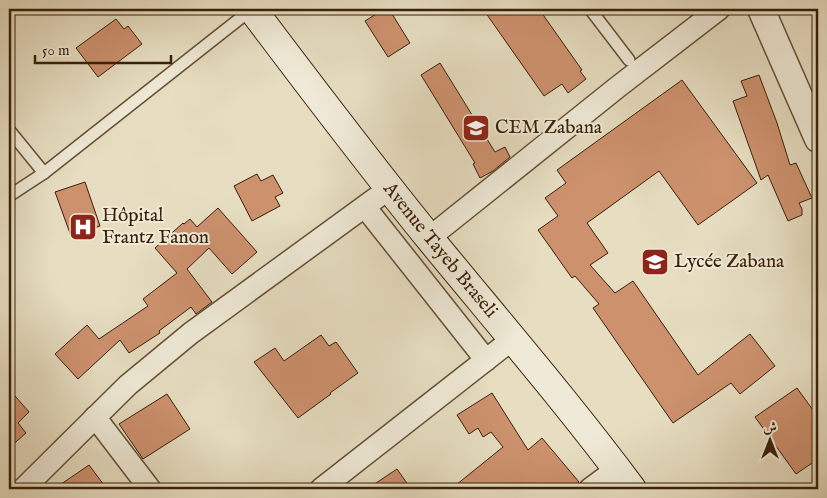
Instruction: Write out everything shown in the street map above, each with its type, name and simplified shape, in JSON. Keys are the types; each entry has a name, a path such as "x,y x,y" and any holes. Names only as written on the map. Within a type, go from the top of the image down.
{"main road":[{"name":"Avenue Tayeb Braseli","path":"252,9 429,238 514,338 625,479"}],"street":[{"path":"429,238 619,86 719,9"},
{"path":"762,9 818,139"},
{"path":"23,489 128,385 192,333 390,188"},
{"path":"365,207 486,360"},
{"path":"321,489 514,338"},
{"path":"95,417 150,489"},
{"path":"590,489 625,479"}],"lane":[{"path":"9,196 44,173 252,9"},
{"path":"590,9 629,60"},
{"path":"11,134 44,173"}],"building":[{"path":"384,9 389,9 410,43 388,57 365,21"},
{"path":"483,9 539,9 582,70 580,71 586,79 568,93 562,84 544,96"},
{"path":"116,19 124,29 128,26 142,44 98,77 76,48"},
{"path":"440,63 495,152 505,147 510,157 493,171 480,178 473,164 475,163 421,75"},
{"path":"759,75 790,165 796,163 812,198 799,203 802,215 788,221 768,175 761,180 733,101 747,96 741,81"},
{"path":"682,80 757,183 698,225 659,171 587,223 608,253 590,265 615,293 633,281 698,375 750,334 775,366 740,394 731,383 673,423 593,308 599,304 575,276 572,278 538,230 558,216 545,198 566,183 557,170"},
{"path":"257,174 261,181 273,175 283,193 275,197 280,206 252,221 234,186"},
{"path":"85,182 100,226 71,236 55,192"},
{"path":"218,208 257,252 232,274 209,248 187,269 212,302 196,314 191,307 159,331 160,333 129,353 120,340 78,379 55,354 87,325 99,339 148,306 143,299 177,273 155,248 183,223 190,219 197,227"},
{"path":"321,335 329,346 336,342 358,373 298,418 254,362 275,348 284,361"},
{"path":"797,388 818,417 818,459 796,474 755,417"},
{"path":"9,389 29,412 18,423 26,433 9,448"},
{"path":"492,393 528,450 542,438 579,482 571,489 451,489 503,447 491,432 483,437 478,428 469,434 457,415"},
{"path":"167,394 190,429 143,459 119,424"},
{"path":"89,465 107,489 54,489"},
{"path":"397,469 411,489 367,489"}],"place":[{"name":"CEM Zabana","path":"476,128"},
{"name":"Hôpital Frantz Fanon","path":"83,227"},
{"name":"Lycée Zabana","path":"655,262"}]}
